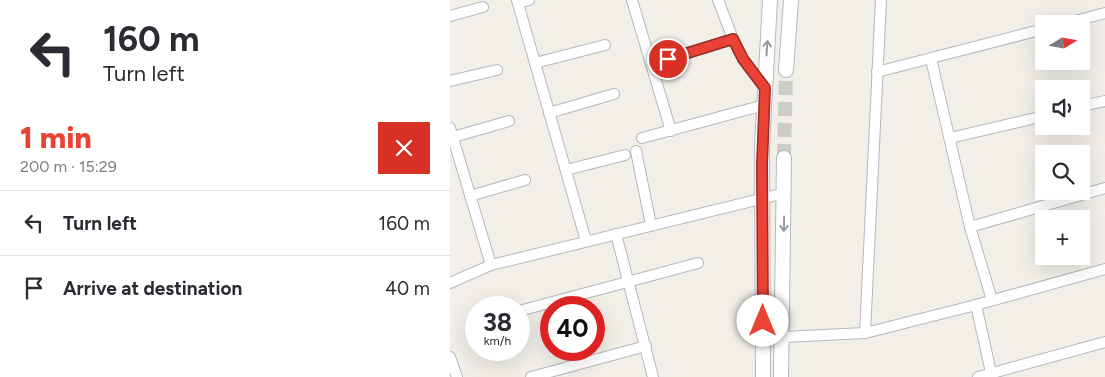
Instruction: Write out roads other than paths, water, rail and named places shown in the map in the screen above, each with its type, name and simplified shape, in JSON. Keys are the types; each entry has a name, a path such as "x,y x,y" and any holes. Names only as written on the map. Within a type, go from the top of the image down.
{"street":[{"path":"529,0 517,2 586,241"},
{"path":"632,0 671,132"},
{"path":"718,0 743,59 765,88"},
{"path":"763,377 762,198 764,105 770,0"},
{"path":"786,70 791,0"},
{"path":"865,333 881,0"},
{"path":"450,16 483,7"},
{"path":"1090,17 1105,13"},
{"path":"877,72 1035,31"},
{"path":"652,64 733,39"},
{"path":"535,63 604,45"},
{"path":"931,59 970,227 992,300"},
{"path":"450,81 497,70"},
{"path":"549,113 614,94"},
{"path":"1090,104 1105,101"},
{"path":"642,138 671,132 764,105"},
{"path":"950,138 1035,118"},
{"path":"491,265 451,133 509,120"},
{"path":"636,150 650,225"},
{"path":"566,170 625,154"},
{"path":"781,377 784,158"},
{"path":"470,196 525,180"},
{"path":"970,227 1105,188"},
{"path":"450,283 491,265 785,193"},
{"path":"616,234 654,377"},
{"path":"530,308 698,264"},
{"path":"763,338 865,333 976,305 1105,269"},
{"path":"976,305 992,376"},
{"path":"978,377 992,376 1105,342"},
{"path":"531,377 646,346"},
{"path":"450,356 457,377"}],"tunnel":[{"path":"784,158 786,70"}]}
